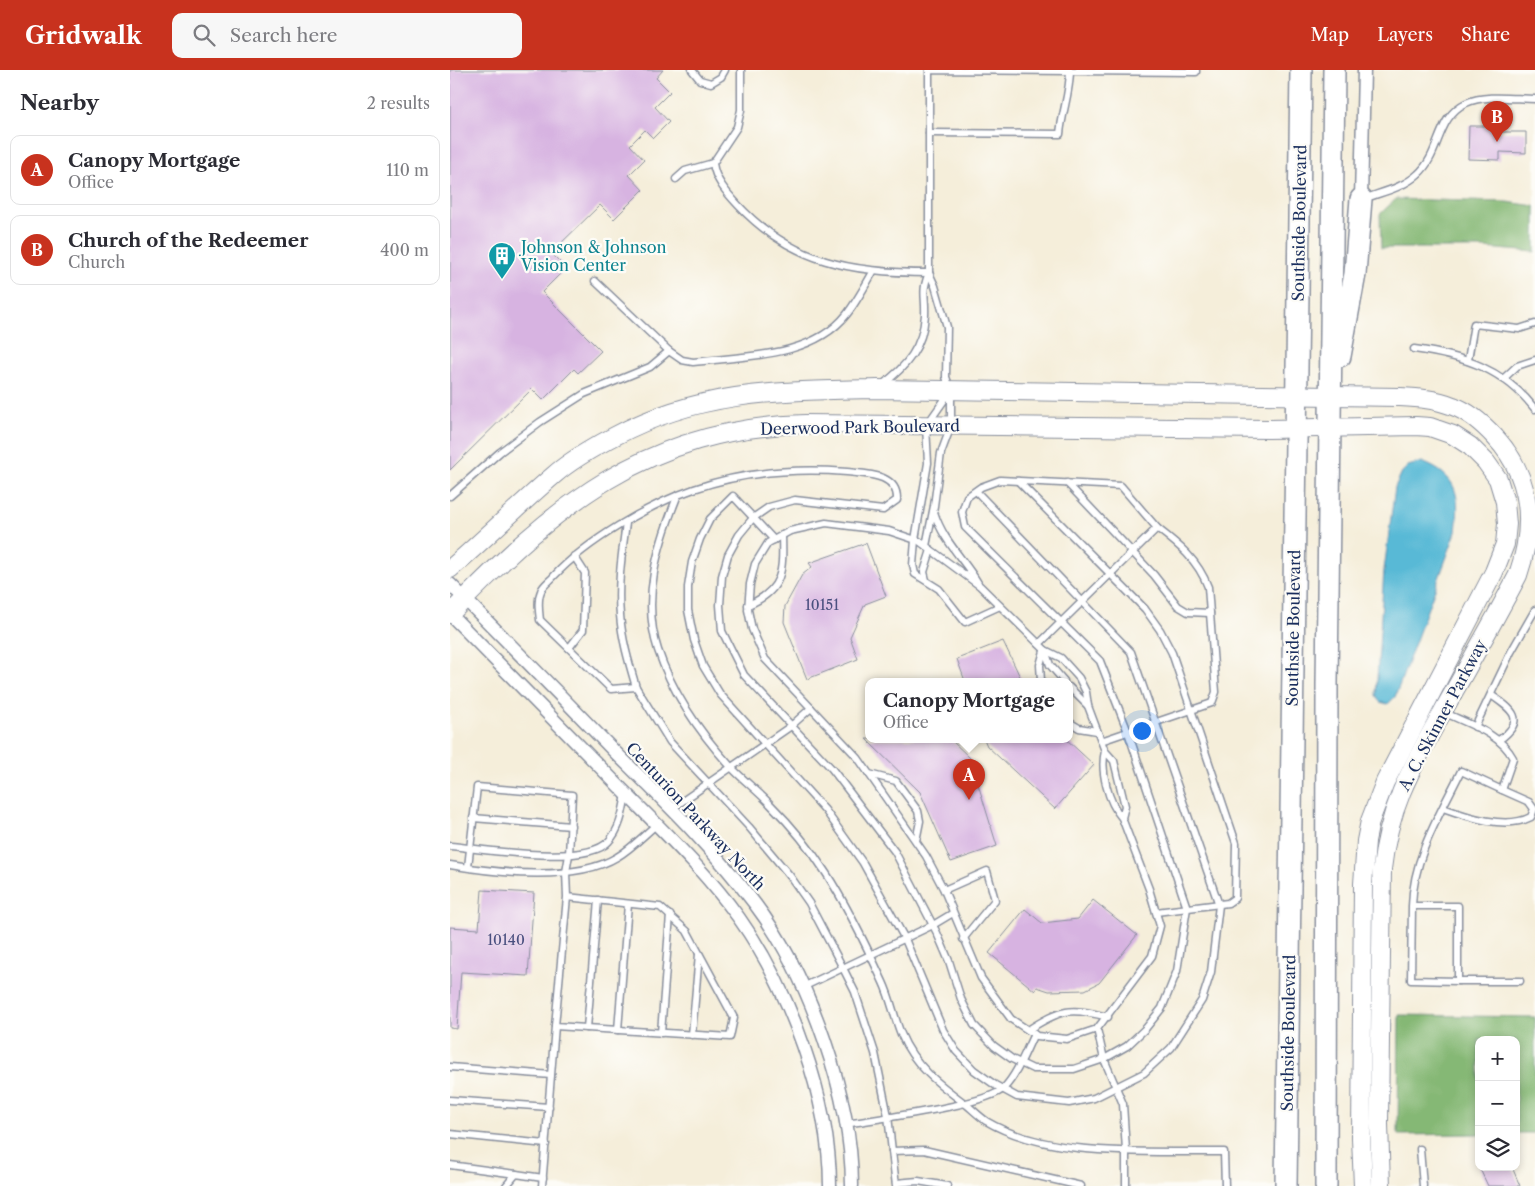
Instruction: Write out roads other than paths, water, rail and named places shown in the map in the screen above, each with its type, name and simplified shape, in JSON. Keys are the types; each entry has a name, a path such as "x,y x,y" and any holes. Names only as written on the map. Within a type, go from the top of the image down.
{"highway":[{"name":"Southside Boulevard","path":"1286,1186 1301,70"},
{"name":"Southside Boulevard","path":"1326,1186 1327,685 1334,70"},
{"path":"1330,396 1351,302 1361,199"}],"main road":[{"path":"450,569 555,474 595,446 646,420 689,405 729,397 804,390 877,389 1330,396"},
{"name":"A. C. Skinner Parkway","path":"1330,396 1419,398 1453,406 1473,416 1486,428 1514,461 1523,481 1530,512 1530,533 1526,554 1514,585 1402,788 1392,814 1384,847 1382,869 1379,1124 1381,1186"},
{"name":"Deerwood Park Boulevard","path":"450,614 514,549 548,520 610,477 659,453 700,439 775,425 1330,427"},
{"name":"A. C. Skinner Parkway","path":"1330,427 1416,426 1452,435 1470,446 1491,469 1503,494 1507,515 1505,544 1494,572 1394,762 1377,800 1368,834 1363,894 1361,1138 1363,1186"}],"street":[{"path":"1361,199 1364,70"},
{"name":"Centurion Parkway North","path":"450,584 671,809 733,875 757,905 779,940 803,988 830,1057 846,1124 852,1186"},
{"path":"450,614 656,825 716,889 739,918 760,951 783,997 809,1063 825,1128 830,1186"},
{"path":"783,997 803,988"}],"lane":[{"path":"692,70 700,80 711,83 721,77 725,70"},
{"path":"741,70 741,110 737,127 713,163 714,171 729,195 754,222 795,250 825,262 873,272 929,273"},
{"path":"877,389 901,371 914,355 922,338 925,314 923,287 929,273 929,70 1196,72 1196,70"},
{"path":"929,133 1060,134 1062,114 1070,88 1070,70"},
{"path":"1361,199 1397,187 1420,173 1427,163 1445,121 1454,110 1468,102 1485,99 1535,99"},
{"path":"676,179 684,171 713,163"},
{"path":"595,281 669,351 682,360 693,362 795,349 816,341 846,315 873,272"},
{"path":"926,580 924,572 929,548 941,453 951,426 951,391 946,377 946,327 936,286 929,273"},
{"path":"1468,360 1474,324 1520,329 1535,324"},
{"path":"1414,349 1441,353 1489,368 1535,409"},
{"path":"450,496 500,452 540,422 584,394 650,367 669,351"},
{"path":"1503,379 1517,366 1535,360"},
{"path":"951,391 926,426 928,463 915,540 913,565 916,574 939,589 965,622 1000,606"},
{"path":"636,687 611,689 540,620 538,605 541,590 574,556 626,523 694,489 777,471 809,469 875,475 886,479 897,494 896,500 892,505 883,510 795,500 770,508 753,518 739,535 728,554 722,576 720,605 722,631 744,675 832,769 895,852 933,925 949,961 961,999 974,1025 994,1046 1033,1069 1074,1069 1104,1059 1127,1046 1146,1028 1162,1008 1177,971 1187,908 1128,732 1100,661 965,527 962,512 968,497 976,491 1000,480 1121,486 1157,528 1181,546 1203,574 1208,587 1216,692 1212,703 1156,723 1128,732 1102,741"},
{"path":"1018,481 1109,575 1145,609 1160,630 1172,653 1236,843 1236,898 1228,903 1156,912"},
{"path":"1067,483 1171,593 1178,606 1188,612 1210,613"},
{"path":"774,540 733,496 710,519 700,539 692,562 688,588 688,610 694,640 703,666 720,694 825,810 848,841 876,885 904,937 926,984 943,1030 956,1051 974,1070 1017,1097 1069,1103 1094,1098 1144,1073 1172,1048 1202,1000 1212,962 1219,904 1131,652 976,491"},
{"path":"677,497 663,533 656,560 652,620 658,648 682,705 731,767 769,803 814,857 843,900 884,984 901,1034 910,1051 939,1086 986,1120 1010,1132 1067,1147 1224,1152 1225,1186"},
{"path":"934,510 940,530 950,546 964,560 980,586"},
{"path":"626,523 621,558 620,615 624,645 636,687 670,742 749,827 790,876 809,903 843,968 855,992 875,1053 888,1116 896,1185 918,1181 947,1186"},
{"path":"1105,751 1102,764 1115,810 1122,818 1160,926 1152,956 1108,1017 1097,1029 1067,1039 1031,1032 1011,1019 981,978 944,890 916,841 858,758 765,659 752,629 748,605 754,564 768,543 782,535 790,531 826,523 868,527 915,540 929,548 980,586 1045,650 1061,658 1079,678 1086,692 1088,706 1105,751 1114,761 1125,806 1122,818"},
{"path":"1039,644 1157,528"},
{"path":"748,605 765,598 777,585 783,564 782,535"},
{"path":"569,648 583,630 585,573 574,556"},
{"path":"1475,727 1511,652 1534,614"},
{"path":"1042,678 1040,665 1045,650"},
{"path":"1045,650 1050,665 1061,678"},
{"path":"1073,691 1088,706"},
{"path":"1491,695 1509,707 1514,714 1515,723 1510,732 1499,740"},
{"path":"671,809 791,726 811,708"},
{"path":"1443,712 1499,740 1509,749 1513,758 1502,790"},
{"path":"1073,724 1079,728 1097,731"},
{"path":"1443,808 1462,815 1488,820 1522,822 1531,817 1534,809 1529,802 1461,771 1443,808 1417,866 1412,886 1412,980 1520,982"},
{"path":"869,774 896,781 918,811 920,821 916,841"},
{"path":"468,867 477,787 572,795 569,855 566,872 567,897 542,1186"},
{"path":"450,846 554,856 586,854 609,842 621,820 626,794"},
{"path":"473,818 571,826"},
{"path":"450,865 548,875 583,869 617,858 656,825"},
{"path":"944,890 987,871 995,900 963,939"},
{"path":"555,1026 730,1037 734,1018 687,931 660,907 567,897"},
{"path":"587,1028 598,900"},
{"path":"618,1030 628,904"},
{"path":"1412,906 1458,906 1458,981"},
{"path":"803,988 904,937 933,925 953,913"},
{"path":"661,1033 670,915"},
{"path":"692,1035 699,953"},
{"path":"846,1124 981,1100 1003,1089 1020,1063 1031,1032 1052,1015 1070,1011 1085,1011 1108,1017"},
{"path":"1097,1029 1104,1059 1117,1087 1125,1119 1126,1186"},
{"path":"450,1067 551,1075"},
{"path":"450,1100 549,1107"},
{"path":"450,1134 546,1144"},
{"path":"1420,1149 1423,1186"},
{"path":"892,1151 924,1150 967,1158 1082,1186"},
{"path":"450,1165 543,1178"},
{"path":"506,1186 516,1174"}],"water":[{"path":"1422,462 1443,474 1450,481 1454,489 1458,508 1456,532 1395,697 1388,704 1380,702 1376,695 1384,570 1395,487 1402,472 1408,466"}],"place":[{"name":"Church of the Redeemer","path":"1497,142"},
{"name":"Johnson & Johnson Vision Center","path":"502,280"},
{"name":"Canopy Mortgage","path":"969,800"}]}
